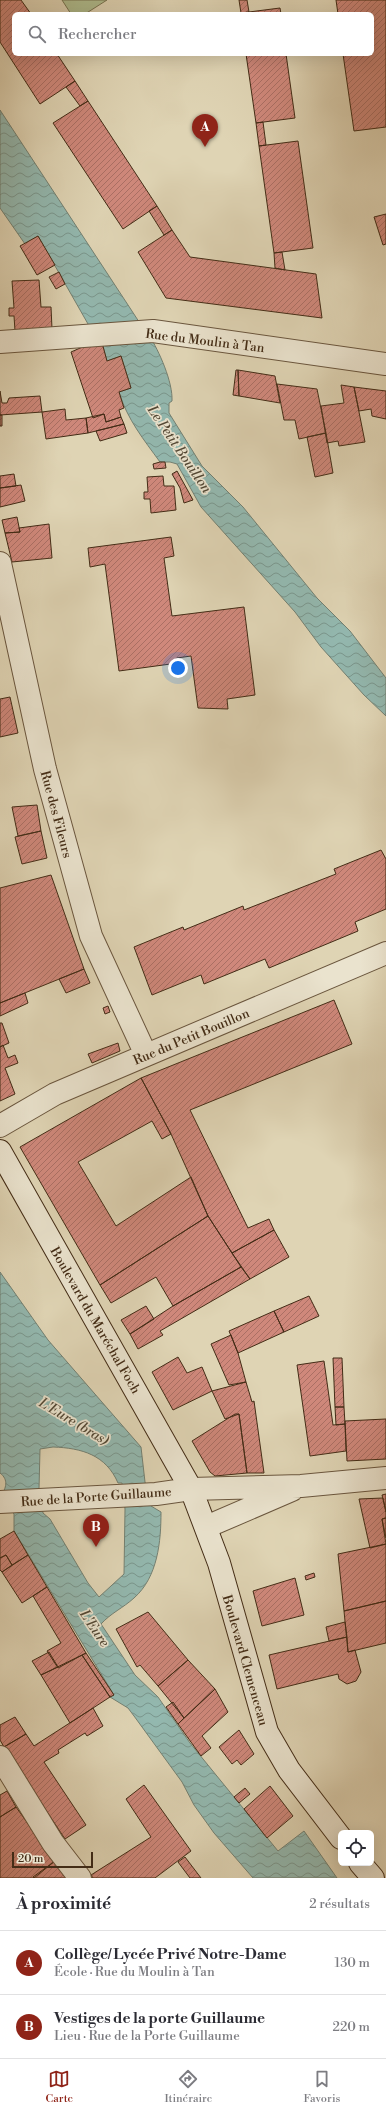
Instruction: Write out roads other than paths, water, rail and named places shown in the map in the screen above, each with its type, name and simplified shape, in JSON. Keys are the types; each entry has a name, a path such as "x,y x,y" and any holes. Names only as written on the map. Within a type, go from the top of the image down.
{"street":[{"name":"Rue du Moulin à Tan","path":"0,342 153,331 386,364"},
{"name":"Rue des Fileurs","path":"0,563 45,768 91,936 146,1055"},
{"name":"Rue du Petit Bouillon","path":"0,1126 54,1094 386,953"},
{"name":"Boulevard du Maréchal Foch","path":"0,1152 191,1489"},
{"path":"206,1527 300,1486 386,1478"},
{"name":"Rue de la Porte Guillaume","path":"0,1502 156,1494 191,1489 300,1486"},
{"name":"Boulevard Clemenceau","path":"191,1489 219,1563 255,1696 267,1732 289,1770 338,1834"},
{"path":"0,1757 53,1843 80,1878"},
{"path":"363,1866 373,1878"}],"water":[{"path":"0,110 143,328 92,331 38,236 25,244 0,208"},
{"name":"Le Petit Bouillon","path":"149,335 157,349 168,376 172,393 172,401 169,403 169,413 202,466 243,507 317,598 350,631 386,678 386,716 364,695 321,647 295,612 201,507 177,464 160,462 136,429 122,402 119,392 131,388 121,356 107,361 101,339"},
{"path":"0,1272 48,1340 141,1447 145,1482 151,1506 161,1512 159,1546 153,1569 148,1580 134,1598 101,1624 135,1675 158,1697 190,1743 278,1851 304,1831 337,1878 253,1878 214,1833 194,1805 182,1782 128,1708 110,1697 114,1695 14,1531 14,1514 1,1496 6,1481 0,1473","holes":["53,1447 83,1451 92,1455 107,1466 113,1473 118,1483 122,1483 125,1509 124,1574 99,1597 88,1583 50,1519 43,1513 39,1489 40,1449"]}],"place":[{"name":"Collège/ Lycée Privé Notre-Dame","path":"205,147"},
{"name":"Vestiges de la porte Guillaume","path":"96,1547"}],"water label":[{"name":"L'Eure (bras)","path":"74,1421"},
{"name":"L'Eure","path":"95,1628"}]}
